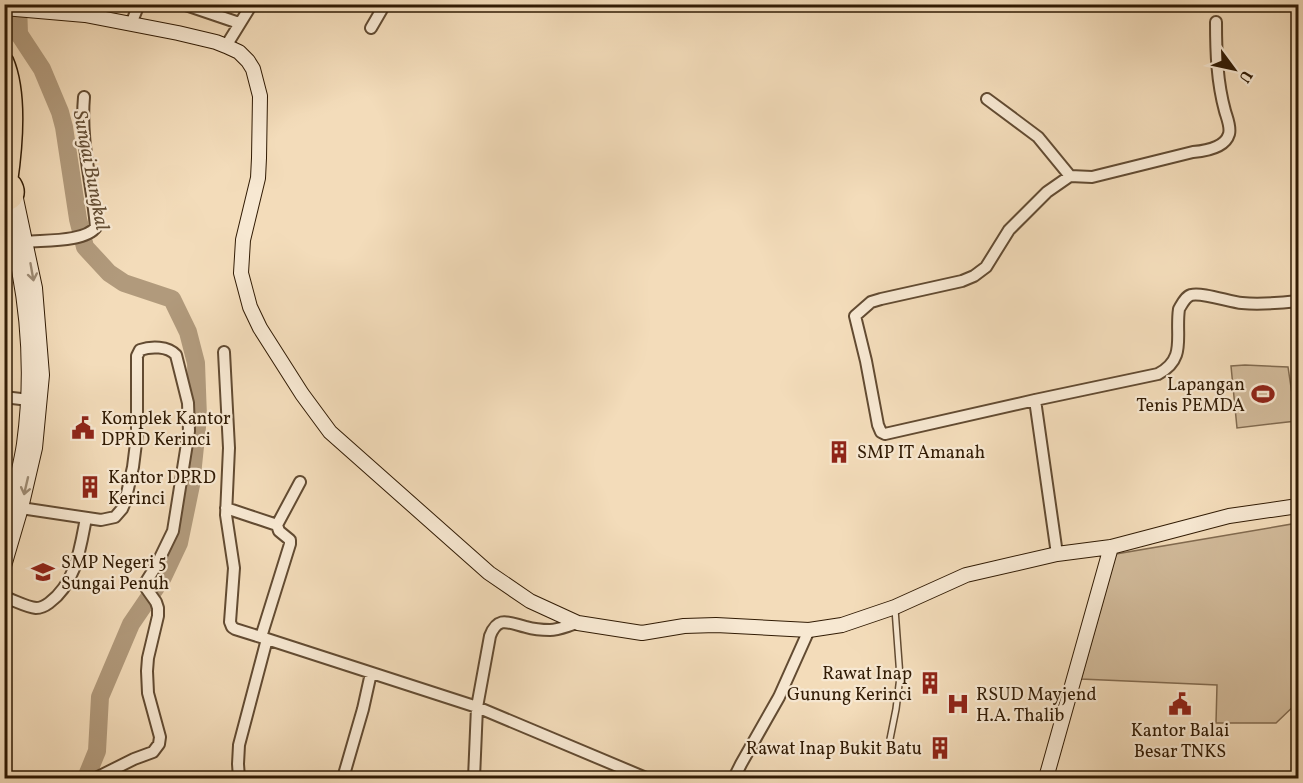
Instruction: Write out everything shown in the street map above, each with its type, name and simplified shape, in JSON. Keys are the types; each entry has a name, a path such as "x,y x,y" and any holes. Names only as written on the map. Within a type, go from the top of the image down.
{"highway":[{"path":"4,61 9,76 13,111 7,193"}],"main road":[{"path":"4,8 85,15 194,36 239,52 248,61 253,69 260,96 259,158 258,178 241,254 241,273 250,307 260,328 302,394 330,432 489,573 530,601 578,623 642,633 716,625 809,630 842,625 895,608 966,575 1057,554 1111,547 1229,516 1299,506"},
{"path":"4,566 21,508 42,375 35,288 26,242 7,193"},
{"path":"4,525 29,447 30,376 27,322 7,193"},
{"path":"1046,778 1111,547"}],"street":[{"path":"131,24 139,4"},
{"path":"183,4 239,23"},
{"path":"226,46 252,4"},
{"path":"371,28 386,4"},
{"path":"1216,22 1218,71 1230,132 1226,140 1206,150 1092,177 1070,176 1033,205 1009,230 986,267 974,276 962,281 871,302 855,316 878,425 881,432 885,434 1158,374 1167,369 1176,358 1179,309 1191,295 1200,294 1240,303 1257,304 1299,301"},
{"path":"26,242 75,238 88,234 96,224 83,140 84,97"},
{"path":"987,99 1038,137 1070,176"},
{"path":"21,508 101,520 114,517 122,509 133,467 137,435 137,356 140,350 145,348 172,350 176,355 188,403 189,431 173,531 156,566 144,583 156,602 158,612 147,671 148,693 160,737 159,744 153,752 96,778"},
{"path":"224,352 229,448 226,508 234,568 230,625 235,629 477,707 646,778"},
{"path":"4,397 29,400"},
{"path":"1035,400 1057,554"},
{"path":"239,778 239,745 264,638 290,544 290,540 280,533 277,525 300,482"},
{"path":"226,508 277,525"},
{"path":"4,597 38,608 46,606 58,596 68,582 79,554 86,518"},
{"path":"474,778 477,707 490,636 494,627 499,623 508,622 547,630 578,623"},
{"path":"734,778 779,698 809,630"},
{"path":"343,778 371,673"}],"lane":[{"path":"890,740 900,677 895,608"}],"shaded area":[{"name":"Lapangan Tenis PEMDA","path":"1231,366 1288,367 1296,421 1237,428"},
{"path":"1292,524 1298,702 1276,723 1216,723 1217,685 1081,679 1116,554"}],"waterway":[{"name":"Sungai Bungkal","path":"18,4 19,34 42,69 60,112 85,247 109,273 124,283 172,299 188,332 196,363 198,417 191,485 179,543 163,577 131,624 100,697 97,751 86,778"}],"place":[{"name":"Lapangan Tenis PEMDA","path":"1263,394"},
{"name":"Komplek Kantor DPRD Kerinci","path":"83,428"},
{"name":"SMP IT Amanah","path":"839,452"},
{"name":"Kantor DPRD Kerinci","path":"90,487"},
{"name":"SMP Negeri 5 Sungai Penuh","path":"43,572"},
{"name":"Rawat Inap Gunung Kerinci","path":"930,683"},
{"name":"RSUD Mayjend H.A. Thalib","path":"958,704"},
{"name":"Kantor Balai Besar TNKS","path":"1180,704"},
{"name":"Rawat Inap Bukit Batu","path":"940,748"}]}
